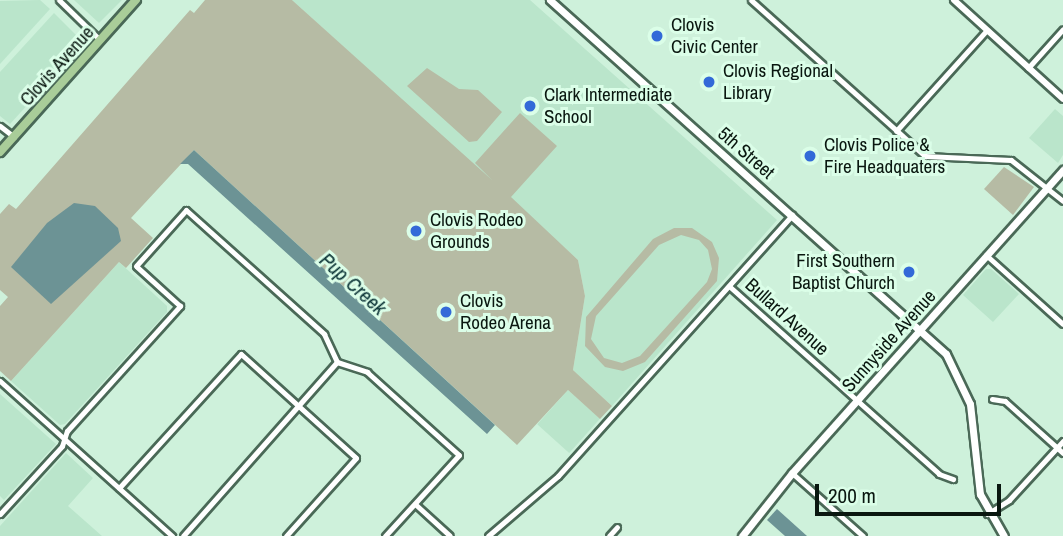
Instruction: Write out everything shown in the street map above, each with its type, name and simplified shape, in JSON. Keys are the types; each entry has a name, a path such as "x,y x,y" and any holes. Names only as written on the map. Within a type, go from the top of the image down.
{"main road":[{"name":"Clovis Avenue","path":"0,152 136,0"},
{"name":"5th Street","path":"550,0 922,330"},
{"name":"Sunnyside Avenue","path":"742,536 792,473 1063,170"},
{"path":"922,330 946,354 963,384 973,426 977,481 988,514 1004,536"}],"street":[{"path":"59,0 100,40"},
{"path":"756,2 896,131 932,159 1011,160 1063,201"},
{"path":"959,2 1063,100"},
{"path":"1028,68 1063,29"},
{"path":"896,131 987,30"},
{"path":"0,126 14,137"},
{"path":"1,510 180,306 136,266 186,211 324,334 337,362 367,372 459,455 385,536"},
{"path":"488,536 558,476 792,215"},
{"path":"986,255 1063,324"},
{"name":"Bullard Avenue","path":"729,286 940,474 953,479"},
{"path":"119,488 241,354 356,458 286,536"},
{"path":"183,536 337,362"},
{"path":"0,381 172,536"},
{"path":"992,398 1004,401 1063,453"},
{"path":"988,514 1009,500 1063,441"},
{"path":"792,473 863,536"},
{"path":"415,504 450,536"},
{"path":"609,536 617,527"}],"shaded area":[{"path":"40,0 50,9 0,64 0,1"},
{"path":"74,0 122,0 99,23"},
{"name":"Clovis Rodeo Grounds","path":"205,0 292,0 492,180 475,163 520,113 557,146 511,197 578,260 585,296 573,370 612,406 600,419 568,390 517,445 194,150 131,218 153,238 126,268 119,262 11,381 0,371 0,306 8,297 0,290 0,214 9,204 16,209 190,10 194,13"},
{"name":"Clark Intermediate School","path":"292,0 530,0 777,220 612,406 573,370 585,296 578,260"},
{"path":"54,13 84,43 10,124 0,116 0,72"},
{"path":"427,68 459,89 478,90 502,112 477,141 469,142 407,86"},
{"path":"1055,109 1063,116 1063,155 1058,163 1029,138"},
{"path":"1004,167 1034,187 1013,215 984,189"},
{"path":"674,228 692,228 712,242 719,258 717,281 645,362 623,371 605,367 585,346 586,317 653,239","holes":["681,235 699,240 708,250 712,269 707,282 640,356 622,363 604,358 591,339 596,316 659,245"]},
{"path":"119,262 167,306 167,312 65,424 60,425 11,381"},
{"path":"986,269 991,269 1019,294 993,322 963,295"},
{"path":"568,390 600,419 569,453 537,424"},
{"path":"0,394 56,444 4,500 0,496"},
{"path":"66,453 93,478 68,506 102,536 0,536 0,526"}],"water":[{"path":"194,150 495,425 487,434 188,164 180,164"},
{"path":"74,203 95,206 118,228 121,241 51,304 11,267 47,223"},
{"path":"777,509 807,536 785,536 767,520"}],"place":[{"name":"Clovis Civic Center","path":"657,36"},
{"name":"Clovis Regional Library","path":"709,82"},
{"name":"Clark Intermediate School","path":"530,106"},
{"name":"Clovis Police & Fire Headquaters","path":"810,156"},
{"name":"Clovis Rodeo Grounds","path":"416,231"},
{"name":"First Southern Baptist Church","path":"909,272"},
{"name":"Clovis Rodeo Arena","path":"446,312"}],"water label":[{"name":"Pup Creek","path":"353,284"}]}
